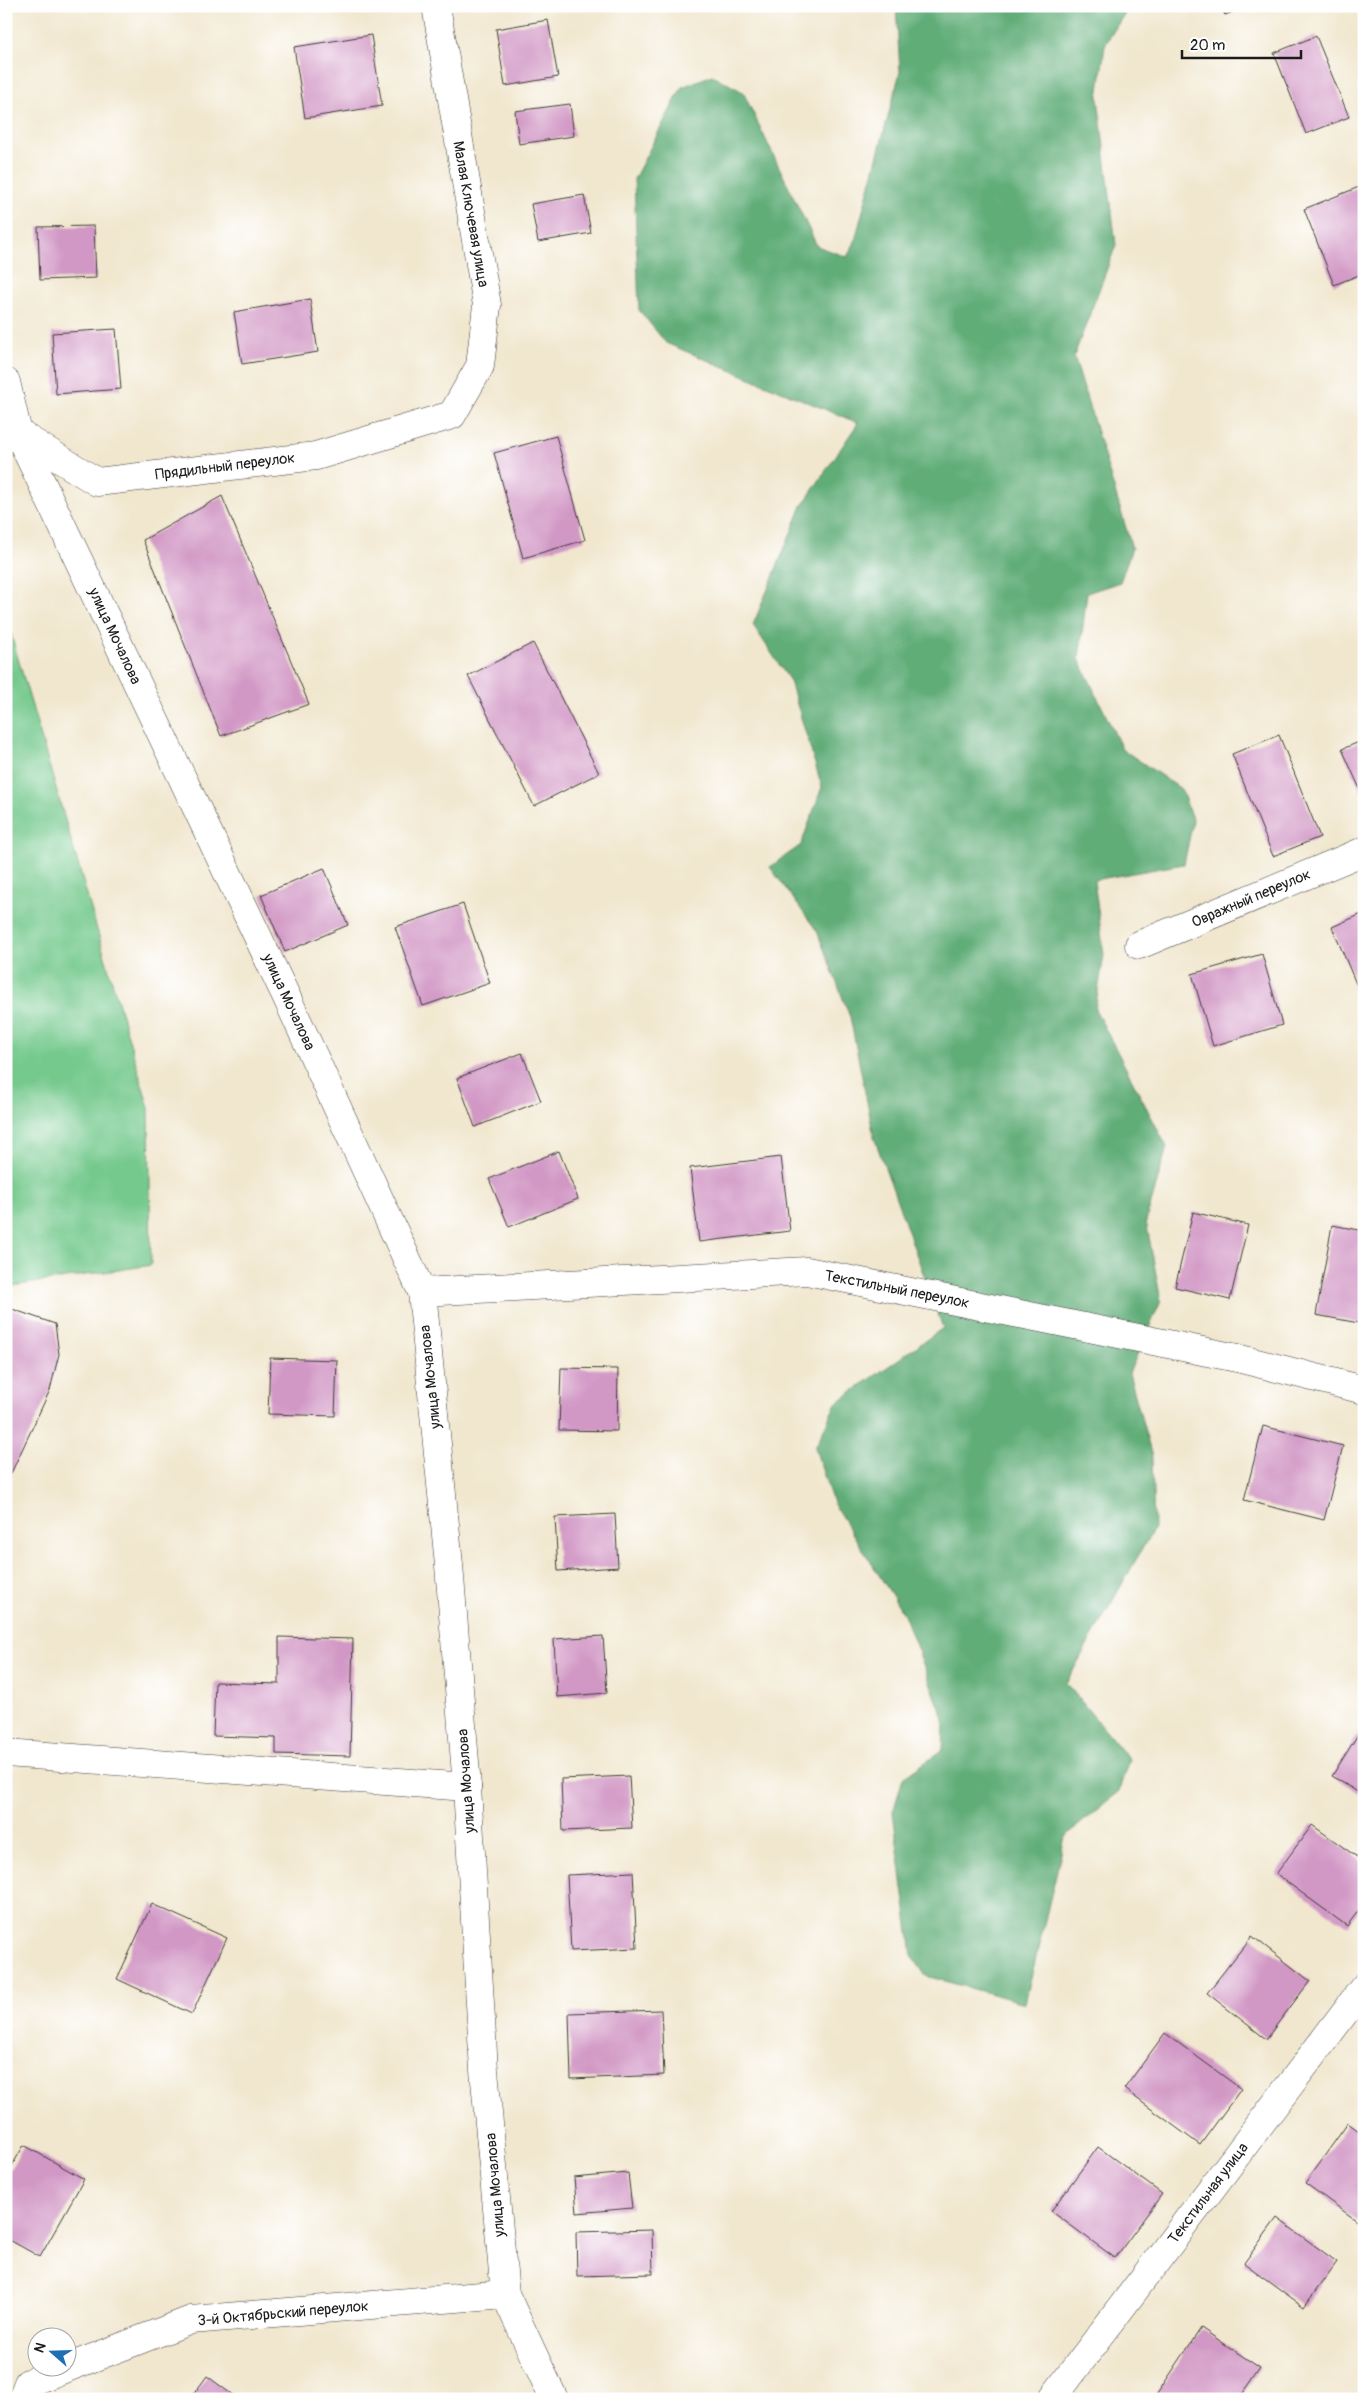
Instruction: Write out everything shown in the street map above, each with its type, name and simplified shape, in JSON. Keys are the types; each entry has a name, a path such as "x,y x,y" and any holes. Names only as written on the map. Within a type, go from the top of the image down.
{"street":[{"name":"Малая Ключевая улица","path":"436,6 487,305 480,366 452,415"},
{"name":"улица Мочалова","path":"6,382 12,435 287,998 422,1292 449,1565 467,1787 484,2070 505,2294 554,2399"},
{"name":"Прядильный переулок","path":"12,435 97,482 316,456 452,415"},
{"name":"Овражный переулок","path":"1138,945 1364,851"},
{"name":"Текстильный переулок","path":"422,1292 807,1271 1237,1358 1364,1390"},
{"path":"6,1753 467,1787"},
{"name":"Текстильная улица","path":"1052,2399 1364,1986"},
{"name":"3-й Октябрьский переулок","path":"19,2387 191,2320 505,2294"}],"green space":[{"path":"896,6 1129,6 1105,45 1098,98 1116,245 1074,356 1132,548 1120,582 1087,593 1079,659 1122,749 1181,789 1193,821 1184,864 1094,880 1104,955 1095,1009 1167,1147 1146,1221 1161,1301 1129,1373 1152,1457 1154,1528 1066,1683 1129,1759 1119,1791 1065,1837 1025,2003 926,1976 912,1956 893,1812 903,1778 943,1750 944,1719 904,1614 833,1503 815,1448 836,1403 943,1328 874,1137 850,1017 817,931 770,867 801,845 822,787 790,681 753,625 802,506 858,423 666,343 639,310 634,179 682,87 712,75 743,92 817,246 847,257 854,244 900,72"},
{"path":"6,617 149,1108 151,1265 6,1287"}],"building":[{"path":"1222,6 1247,6 1225,15"},
{"path":"548,20 558,77 505,86 496,29"},
{"path":"371,35 382,106 305,118 294,47"},
{"path":"1316,36 1349,117 1306,134 1274,53"},
{"path":"570,104 574,136 519,144 515,111"},
{"path":"1364,185 1364,273 1334,285 1304,209"},
{"path":"584,195 591,233 538,242 531,204"},
{"path":"94,226 96,278 40,280 38,227"},
{"path":"310,299 318,352 242,364 234,312"},
{"path":"116,329 121,389 56,394 52,333"},
{"path":"556,436 585,540 523,558 494,453"},
{"path":"222,496 309,704 221,736 143,540"},
{"path":"533,643 599,773 534,806 468,676"},
{"path":"1279,735 1320,837 1273,856 1232,754"},
{"path":"1364,740 1364,798 1342,749"},
{"path":"324,868 348,925 285,952 261,895"},
{"path":"463,904 490,983 423,1006 395,927"},
{"path":"1364,913 1364,992 1360,993 1332,927"},
{"path":"1262,954 1282,1025 1213,1046 1192,974"},
{"path":"522,1053 541,1101 475,1127 457,1078"},
{"path":"559,1151 578,1199 509,1227 489,1179"},
{"path":"781,1157 790,1231 699,1242 690,1168"},
{"path":"1193,1212 1248,1225 1230,1300 1175,1287"},
{"path":"1332,1225 1364,1231 1364,1324 1316,1315"},
{"path":"12,1309 55,1324 59,1354 50,1390 6,1484 6,1311"},
{"path":"270,1358 337,1360 335,1416 268,1414"},
{"path":"561,1368 618,1369 617,1431 559,1430"},
{"path":"1263,1426 1343,1446 1324,1520 1244,1500"},
{"path":"615,1514 618,1567 558,1571 555,1517"},
{"path":"603,1636 607,1693 557,1697 554,1639"},
{"path":"279,1637 353,1639 350,1756 276,1754 276,1738 213,1736 215,1682 279,1684"},
{"path":"1364,1725 1364,1796 1332,1776"},
{"path":"629,1776 632,1828 563,1831 561,1779"},
{"path":"1312,1825 1364,1862 1364,1903 1347,1926 1276,1874"},
{"path":"633,1872 637,1948 571,1951 567,1875"},
{"path":"152,1904 227,1938 192,2014 117,1979"},
{"path":"1252,1936 1310,1981 1266,2039 1207,1993"},
{"path":"661,2010 664,2075 571,2079 569,2013"},
{"path":"1165,2033 1241,2089 1200,2145 1124,2089"},
{"path":"1348,2123 1364,2135 1364,2226 1305,2183"},
{"path":"24,2145 84,2179 40,2257 6,2238 6,2176"},
{"path":"1098,2147 1162,2194 1115,2258 1051,2211"},
{"path":"628,2173 632,2208 577,2213 574,2178"},
{"path":"1277,2218 1337,2262 1304,2307 1244,2263"},
{"path":"652,2230 653,2274 577,2276 576,2232"},
{"path":"1201,2328 1260,2368 1239,2399 1157,2399 1155,2397"},
{"path":"207,2376 238,2399 190,2399"}]}
